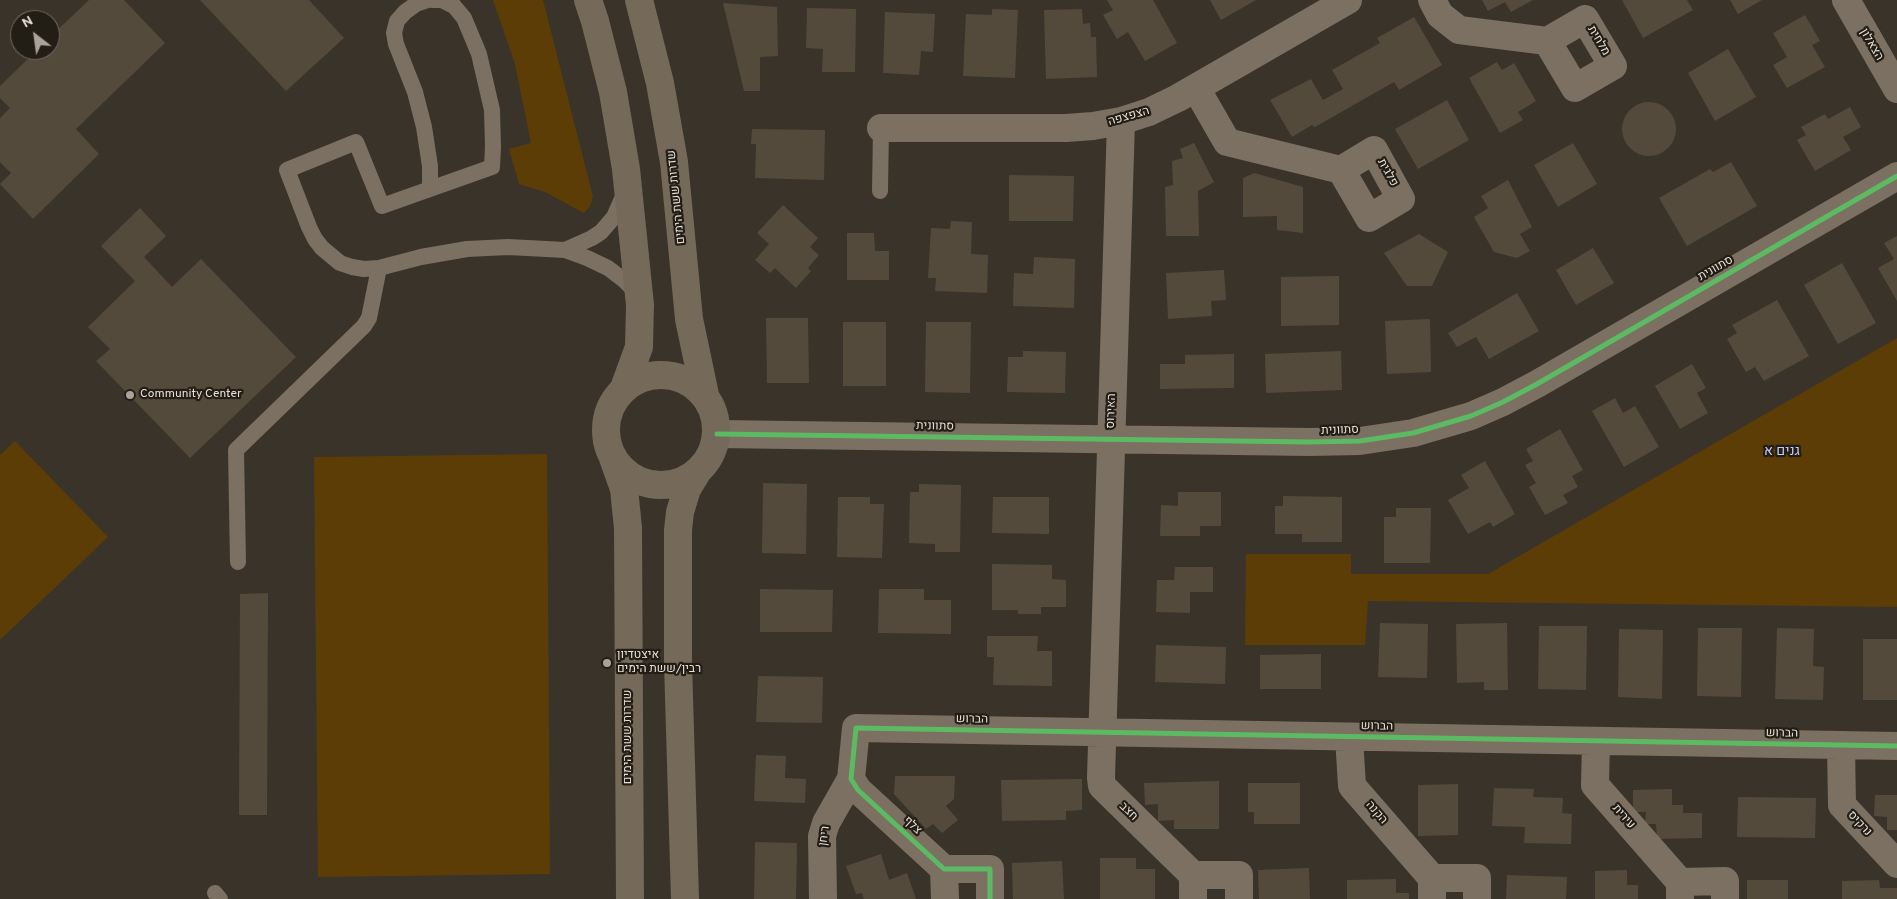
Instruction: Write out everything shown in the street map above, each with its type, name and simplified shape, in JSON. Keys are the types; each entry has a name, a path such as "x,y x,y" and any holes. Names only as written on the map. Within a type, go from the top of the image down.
{"main road":[{"path":"588,0 613,92 628,186 638,294 639,347 624,388 611,406 606,426 608,448 620,467 637,480 657,485 679,482 690,478 706,463 712,454 717,434 714,412 704,395 686,380 666,374 644,377 624,388"},
{"name":"שדרות ששת הימים","path":"639,0 660,82 674,162 689,319 704,395"},
{"name":"שדרות ששת הימים","path":"613,458 624,489 628,528 630,899"},
{"path":"685,899 678,663 678,530 680,512 687,489 698,471"}],"street":[{"name":"הצפצפה","path":"881,128 1066,128 1121,121 1149,112 1196,88 1348,0"},
{"path":"1432,0 1440,15 1460,30 1547,41"},
{"name":"הצאלון","path":"1846,0 1897,89"},
{"path":"1196,88 1227,142 1341,170"},
{"name":"האירוס","path":"1102,732 1121,121"},
{"name":"סתוונית","path":"717,434 1112,440 1360,440 1414,433 1457,421 1503,402 1537,384 1897,176"},
{"name":"הברוש","path":"851,779 856,728 1897,746"},
{"name":"חצב","path":"1102,732 1102,786 1193,887 1239,875 1239,899"},
{"name":"הקנה","path":"1349,737 1352,786 1432,888 1477,878 1477,899"},
{"name":"עירית","path":"1596,741 1595,785 1680,890 1725,881 1725,899"},
{"name":"נרקיס","path":"1841,745 1842,805 1897,864"},
{"name":"צלף","path":"851,779 858,790 944,869"},
{"name":"ריחן","path":"823,899 822,836 826,823 851,779"},
{"path":"944,899 944,869 990,869 990,899"}],"lane":[{"path":"428,0 416,4 405,12 397,21 394,33 396,44 415,92 424,127 430,166 430,189"},
{"path":"432,0 442,0 454,6 464,18 479,54 492,110 492,167 382,206 356,142 287,170 308,227 322,248 340,263 352,267 379,268 421,257 467,249 508,247 565,250 588,258 608,268 638,294"},
{"path":"880,191 881,128"},
{"path":"565,250 592,238 608,225 618,210 628,186"},
{"path":"238,562 236,450 364,326 369,318 379,268"}],"shaded area":[{"path":"493,0 543,0 593,197 590,206 584,213 545,192 519,184 509,149 531,143 515,64"},
{"path":"1897,338 1897,607 1368,601 1365,645 1245,645 1246,554 1351,554 1351,574 1488,574"},
{"path":"15,441 108,537 0,640 0,455"},
{"path":"547,454 550,874 318,877 314,457"}],"building":[{"path":"89,0 124,0 165,43 76,129 99,154 33,219 0,184 11,173 0,162 0,118 10,108 0,98 0,86 27,60 60,60 60,28"},
{"path":"200,0 309,0 344,38 286,91"},
{"path":"1107,0 1153,0 1177,43 1145,61 1128,32 1117,39 1103,15 1113,10"},
{"path":"1210,0 1256,0 1221,20"},
{"path":"1482,0 1533,0 1511,12 1505,2 1488,11"},
{"path":"1622,0 1687,0 1693,10 1643,38"},
{"path":"1730,0 1762,0 1738,14"},
{"path":"723,3 777,7 778,56 760,57 760,91 744,91"},
{"path":"807,8 856,9 855,72 822,72 823,49 806,48"},
{"path":"992,9 1018,10 1015,78 963,76 966,14 992,15"},
{"path":"1082,9 1083,24 1090,23 1091,37 1096,37 1097,77 1046,79 1044,10"},
{"path":"885,12 935,14 933,52 921,51 919,75 883,73"},
{"path":"1805,15 1820,41 1812,45 1825,67 1787,88 1773,65 1787,57 1773,33"},
{"path":"1414,17 1442,65 1399,90 1394,82 1315,127 1312,125 1292,137 1270,100 1311,79 1323,100 1343,89 1332,70 1380,43 1377,38"},
{"path":"1728,49 1756,97 1715,121 1688,73"},
{"path":"1497,62 1502,70 1514,63 1536,101 1518,112 1523,120 1500,133 1469,78"},
{"path":"1447,100 1469,140 1418,169 1395,129"},
{"path":"1649,102 1659,104 1668,110 1674,119 1676,129 1674,139 1668,148 1659,154 1649,156 1639,154 1630,148 1624,139 1622,129 1624,119 1630,110 1639,104"},
{"path":"1850,107 1861,127 1843,137 1851,150 1815,171 1797,140 1806,135 1801,127 1825,114 1828,119"},
{"path":"752,129 825,130 824,180 755,178 756,144 751,144"},
{"path":"1194,143 1214,182 1198,191 1199,236 1166,236 1165,187 1173,185 1172,161 1183,158 1180,149"},
{"path":"1573,143 1597,184 1558,207 1534,165"},
{"path":"1731,162 1757,206 1687,246 1659,198 1710,169 1713,172"},
{"path":"1254,173 1303,187 1303,233 1277,230 1277,216 1243,217 1243,178"},
{"path":"1009,175 1074,176 1073,221 1009,221"},
{"path":"1508,180 1532,227 1520,234 1530,251 1517,258 1494,252 1474,217 1488,208 1481,196"},
{"path":"783,205 818,238 810,247 819,255 808,268 811,271 796,288 775,268 770,273 755,260 769,244 757,233"},
{"path":"140,208 166,236 144,257 172,287 201,259 296,357 190,458 96,361 110,349 88,327 135,281 101,246"},
{"path":"951,221 972,222 971,254 988,255 987,293 935,291 936,278 928,278 931,228 950,229"},
{"path":"847,233 874,233 875,251 889,251 889,280 847,280"},
{"path":"1419,234 1448,252 1432,286 1407,286 1384,253"},
{"path":"1897,236 1897,301 1878,268 1894,259 1884,243"},
{"path":"1593,248 1614,283 1576,305 1556,270"},
{"path":"1034,257 1075,259 1074,308 1013,306 1014,273 1033,274"},
{"path":"1842,263 1876,323 1838,344 1804,285"},
{"path":"1224,270 1226,300 1211,301 1212,316 1168,319 1166,273"},
{"path":"1339,276 1339,325 1281,326 1281,277"},
{"path":"1517,293 1539,331 1489,359 1476,337 1457,347 1448,333"},
{"path":"1777,300 1809,356 1764,381 1755,367 1746,372 1727,339 1737,333 1732,325"},
{"path":"766,318 808,318 809,383 767,383"},
{"path":"1430,319 1431,372 1387,374 1385,321"},
{"path":"843,322 886,322 886,386 843,386"},
{"path":"926,322 971,322 970,393 925,392"},
{"path":"1023,351 1066,352 1065,393 1007,392 1008,357 1023,357"},
{"path":"1341,351 1342,390 1266,393 1265,354"},
{"path":"1234,354 1234,388 1160,389 1160,364 1185,364 1185,355"},
{"path":"1692,364 1706,388 1697,393 1708,413 1680,429 1655,386"},
{"path":"1615,398 1623,413 1635,406 1659,447 1624,467 1592,411"},
{"path":"1560,429 1583,470 1572,476 1578,487 1563,495 1568,503 1545,515 1529,487 1536,483 1525,465 1533,461 1526,449"},
{"path":"1485,461 1515,514 1493,527 1490,522 1468,534 1448,500 1469,488 1461,475"},
{"path":"763,483 807,484 806,554 762,553"},
{"path":"919,484 961,485 960,552 935,552 935,544 909,543 910,492 919,492"},
{"path":"1178,492 1221,492 1221,526 1200,526 1200,536 1160,536 1161,505 1178,506"},
{"path":"1283,496 1342,497 1342,542 1302,542 1302,534 1275,534 1275,506 1283,506"},
{"path":"838,497 870,497 870,504 884,504 882,558 837,557"},
{"path":"993,497 1049,497 1049,534 992,533"},
{"path":"1396,508 1431,508 1430,563 1384,563 1384,517 1396,517"},
{"path":"992,564 1052,565 1052,579 1066,580 1066,607 1041,607 1041,614 1018,614 1018,610 992,610"},
{"path":"1175,567 1213,567 1213,592 1190,592 1190,613 1156,612 1157,580 1174,580"},
{"path":"760,589 833,590 832,632 760,632"},
{"path":"879,589 924,589 924,600 951,600 951,634 878,633"},
{"path":"268,593 267,815 239,815 240,594"},
{"path":"1380,623 1428,624 1427,678 1378,677"},
{"path":"1507,623 1508,690 1484,690 1484,682 1457,683 1456,624"},
{"path":"1539,626 1587,626 1586,690 1538,689"},
{"path":"1698,628 1742,628 1741,697 1697,696"},
{"path":"1777,628 1814,629 1813,666 1824,667 1823,700 1775,699"},
{"path":"1619,629 1663,630 1662,699 1618,697"},
{"path":"987,636 1038,636 1037,651 1052,651 1052,686 993,685 994,657 987,657"},
{"path":"1863,639 1897,639 1897,700 1863,700"},
{"path":"1156,645 1226,647 1225,684 1155,682"},
{"path":"1321,654 1321,689 1260,689 1260,655"},
{"path":"758,676 823,677 822,723 756,722"},
{"path":"756,755 786,756 785,778 806,779 805,803 754,801"},
{"path":"895,776 955,776 954,799 946,806 958,820 942,833 933,824 926,829 894,794"},
{"path":"1082,779 1082,810 1066,811 1066,820 1002,821 1001,780"},
{"path":"1219,781 1219,829 1174,829 1174,820 1158,821 1158,804 1145,805 1144,783"},
{"path":"1248,783 1300,783 1300,824 1254,824 1254,812 1248,812"},
{"path":"1458,784 1458,835 1418,836 1418,785"},
{"path":"1494,788 1534,789 1533,797 1563,798 1562,813 1572,814 1571,844 1524,843 1525,827 1492,826"},
{"path":"1672,789 1672,805 1683,805 1683,813 1702,813 1702,838 1657,839 1656,824 1645,824 1646,812 1633,812 1633,790"},
{"path":"1875,795 1897,795 1897,830 1887,830 1887,817 1874,816"},
{"path":"1738,797 1816,798 1815,838 1737,837"},
{"path":"755,842 797,843 796,899 754,899"},
{"path":"881,854 889,880 907,873 916,899 864,899 862,893 856,894 846,866"},
{"path":"1100,858 1136,858 1136,869 1155,869 1155,899 1100,899"},
{"path":"1062,861 1064,899 1013,899 1012,863"},
{"path":"1309,868 1310,899 1259,899 1258,870"},
{"path":"1627,870 1627,885 1638,885 1638,899 1595,899 1595,871"},
{"path":"1507,875 1567,877 1566,899 1506,899"},
{"path":"1396,879 1396,893 1409,893 1409,899 1347,899 1347,880"},
{"path":"1747,880 1788,880 1788,899 1747,899"},
{"path":"1879,880 1880,888 1897,888 1897,899 1842,899 1842,881"}],"cycle path":[{"path":"717,434 1309,442 1360,441 1413,433 1471,416 1537,384 1897,176"},
{"path":"990,899 990,869 944,869 858,790 851,779 856,728 1897,746"}],"place":[{"name":"Community Center","path":"130,395"},
{"name":"איצטדיון רבין/ששת הימים","path":"607,663"}],"district":[{"name":"גנים א","path":"1782,452"}]}
